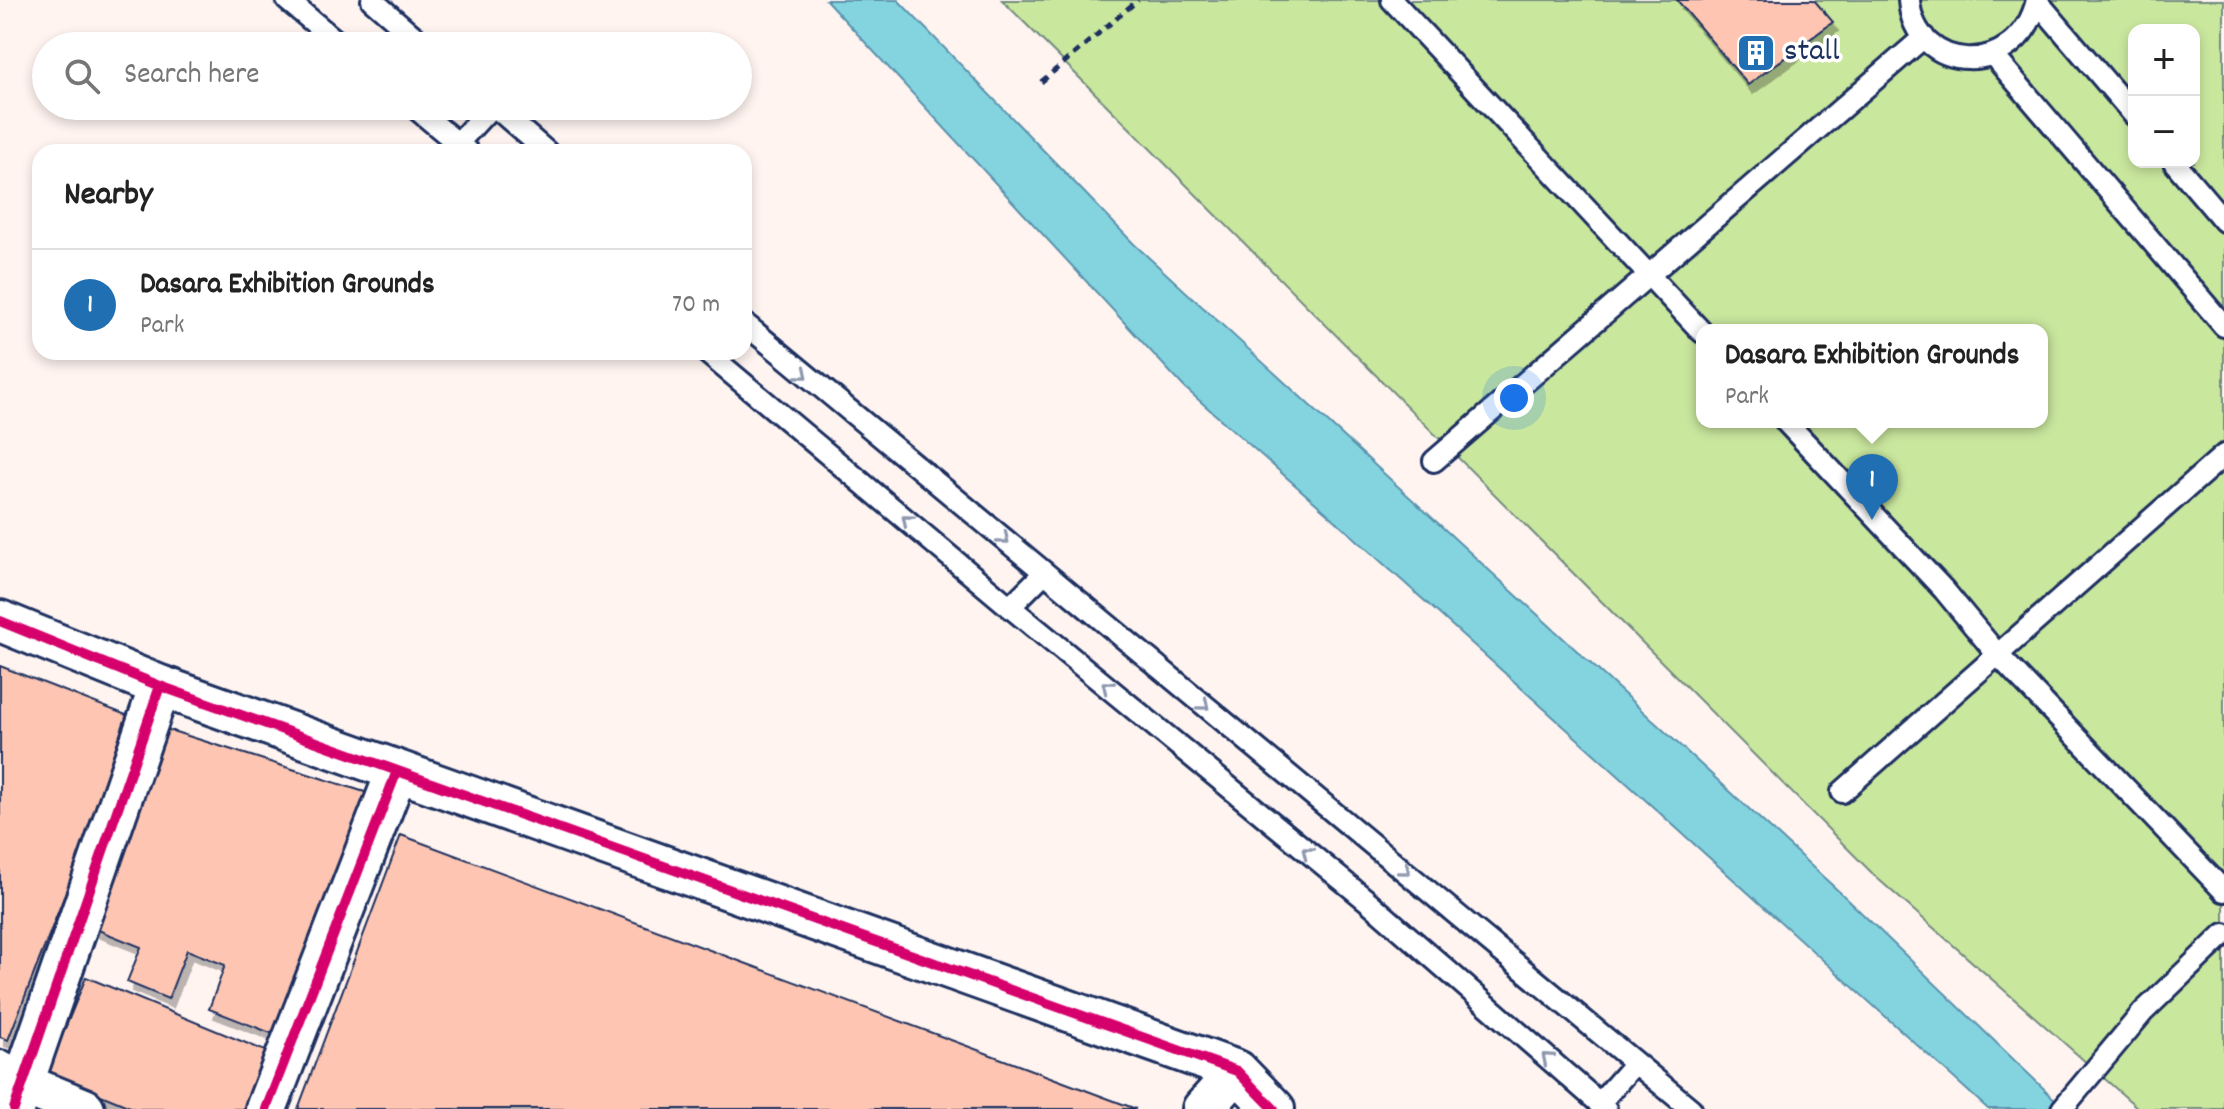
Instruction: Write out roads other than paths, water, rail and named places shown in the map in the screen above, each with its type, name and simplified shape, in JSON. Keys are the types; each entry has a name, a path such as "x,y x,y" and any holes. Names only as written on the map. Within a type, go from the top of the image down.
{"street":[{"path":"0,621 160,686 1237,1071 1274,1109"},
{"path":"84,1109 12,1088 160,686"},
{"path":"266,1109 397,771"},
{"path":"1203,1109 1237,1071"}],"lane":[{"path":"287,0 325,32"},
{"path":"372,0 409,32"},
{"path":"1392,0 1696,326"},
{"path":"1909,0 1914,22 1924,37 1938,49 1956,57 1975,59 2010,47 2032,19 2037,0"},
{"path":"2037,0 2128,108"},
{"path":"1434,461 1924,37"},
{"path":"1993,55 2224,326"},
{"path":"430,120 458,144"},
{"path":"466,144 483,120"},
{"path":"509,120 538,144"},
{"path":"2179,168 2224,221"},
{"path":"752,330 1691,1109"},
{"path":"716,360 1370,903 1602,1106 1635,1063"},
{"path":"1792,428 1944,590 1997,654 2224,891"},
{"path":"1842,792 2224,455"},
{"path":"1010,607 1044,573"},
{"path":"2068,1102 2143,1012 2224,934"}],"water":[{"path":"826,0 898,0 1134,244 1845,897 2065,1109 1988,1109 1184,387"}],"place":[{"name":"stall","path":"1756,53"},
{"name":"Dasara Exhibition Grounds","path":"1872,520"}]}
